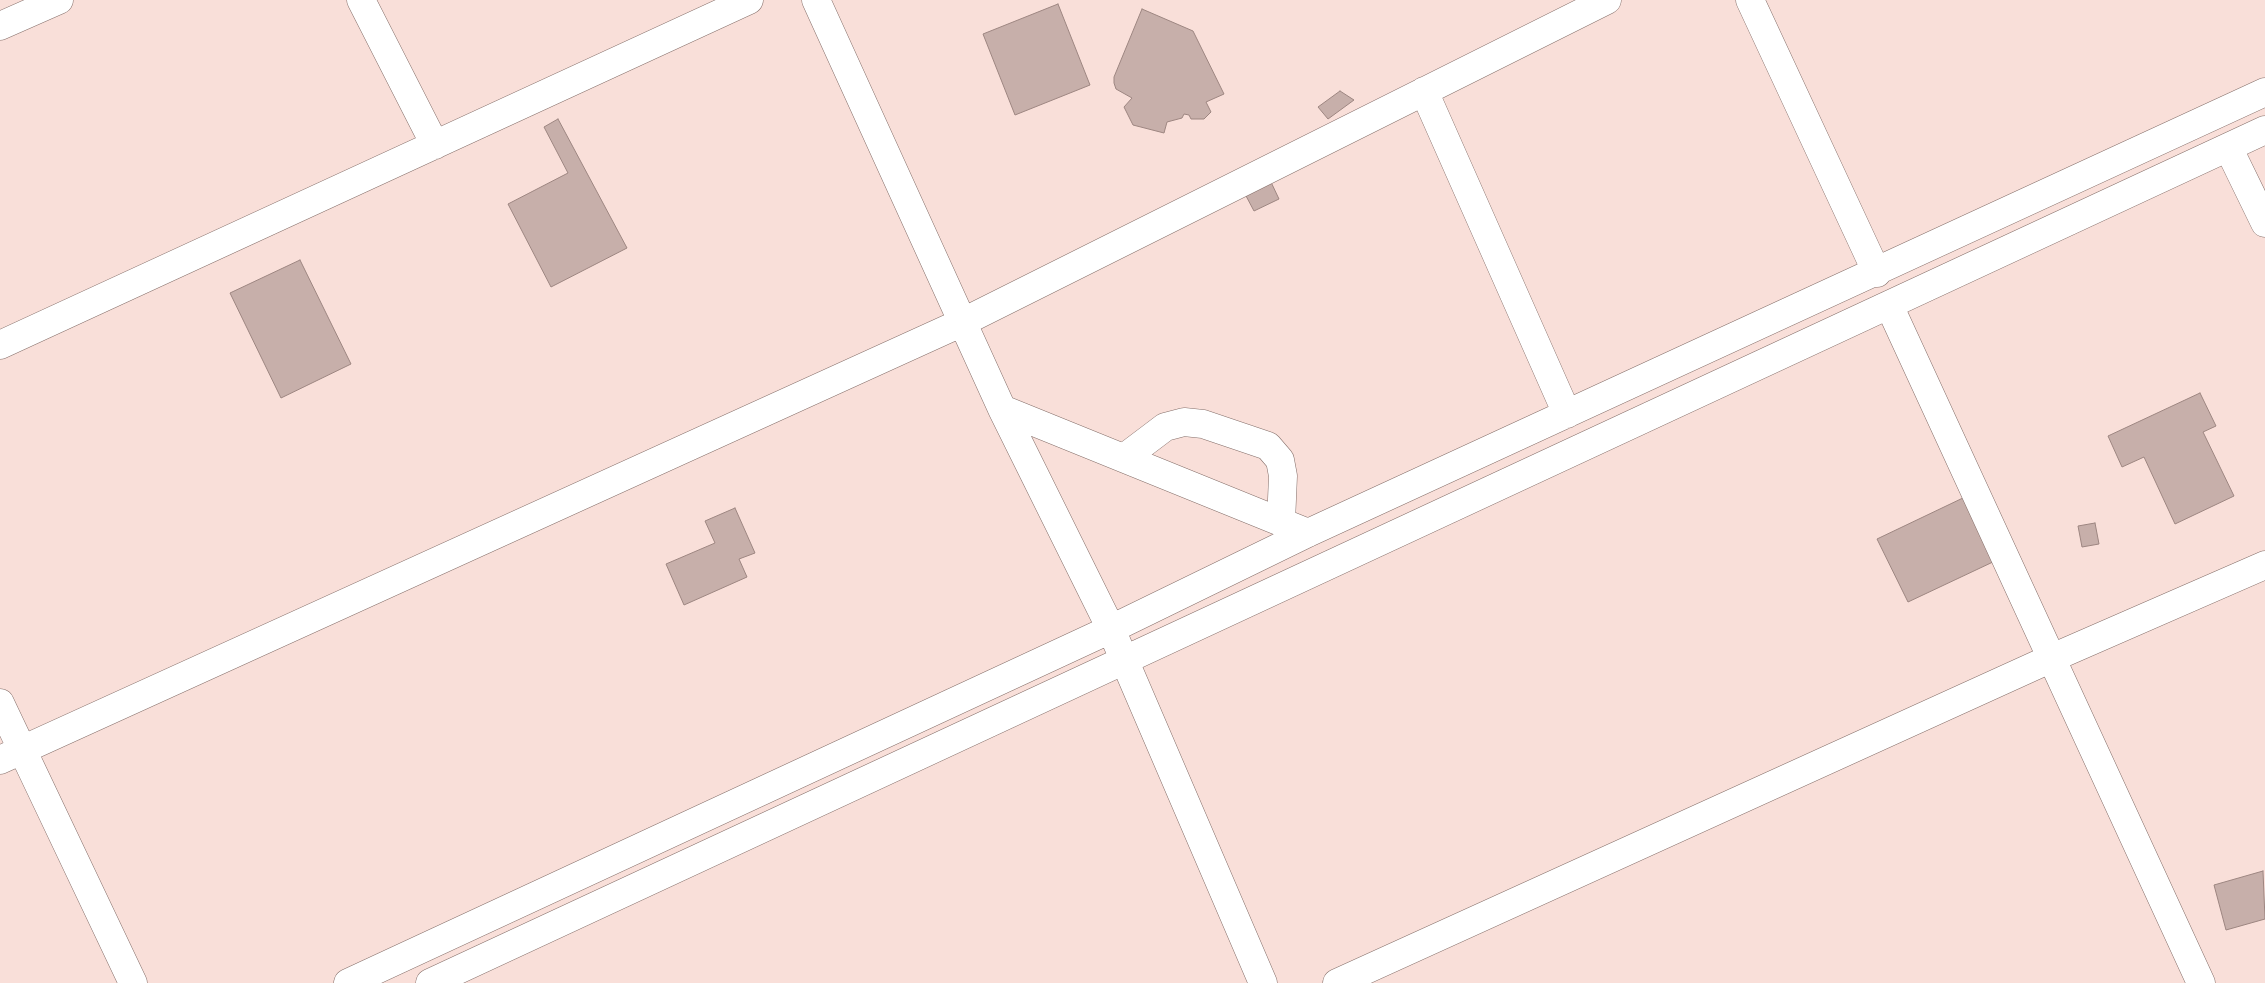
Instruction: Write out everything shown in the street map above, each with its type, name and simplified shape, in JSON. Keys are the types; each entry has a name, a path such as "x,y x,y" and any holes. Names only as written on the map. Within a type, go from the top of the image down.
{"street":[{"path":"0,26 59,0"},
{"path":"361,0 435,145"},
{"path":"0,345 749,0"},
{"path":"816,0 1002,409 1111,628 1123,661 1263,983"},
{"path":"11,755 963,322 1607,0"},
{"path":"1750,0 1877,273"},
{"path":"1424,92 1567,414"},
{"path":"348,983 1111,628 1308,533 1877,273 2265,92"},
{"path":"430,983 2265,130"},
{"path":"2228,147 2265,224"},
{"path":"1889,304 2052,658 2195,981"},
{"path":"1002,409 1308,533"},
{"path":"1124,458 1165,427 1184,422 1202,424 1268,446 1280,460 1282,476 1281,522"},
{"path":"1338,983 2052,658 2265,565"},
{"path":"0,703 11,755 133,983"}],"building":[{"path":"1058,4 1090,85 1015,115 983,34"},
{"path":"1142,9 1193,31 1224,94 1206,102 1211,112 1204,119 1191,119 1189,115 1184,114 1182,118 1167,122 1164,133 1133,125 1124,107 1132,98 1116,89 1114,77"},
{"path":"1340,91 1354,100 1328,119 1318,107"},
{"path":"558,119 627,248 551,287 508,204 568,173 544,127"},
{"path":"1270,180 1279,199 1254,211 1245,194"},
{"path":"300,260 351,364 281,398 230,293"},
{"path":"2200,393 2216,426 2203,432 2234,496 2175,524 2144,457 2122,467 2108,436"},
{"path":"1965,497 1995,561 1908,602 1877,539"},
{"path":"735,508 755,553 739,559 747,577 684,605 666,564 715,543 705,521"},
{"path":"2095,523 2099,544 2082,547 2078,526"},
{"path":"2263,871 2265,919 2226,930 2214,885"}]}
